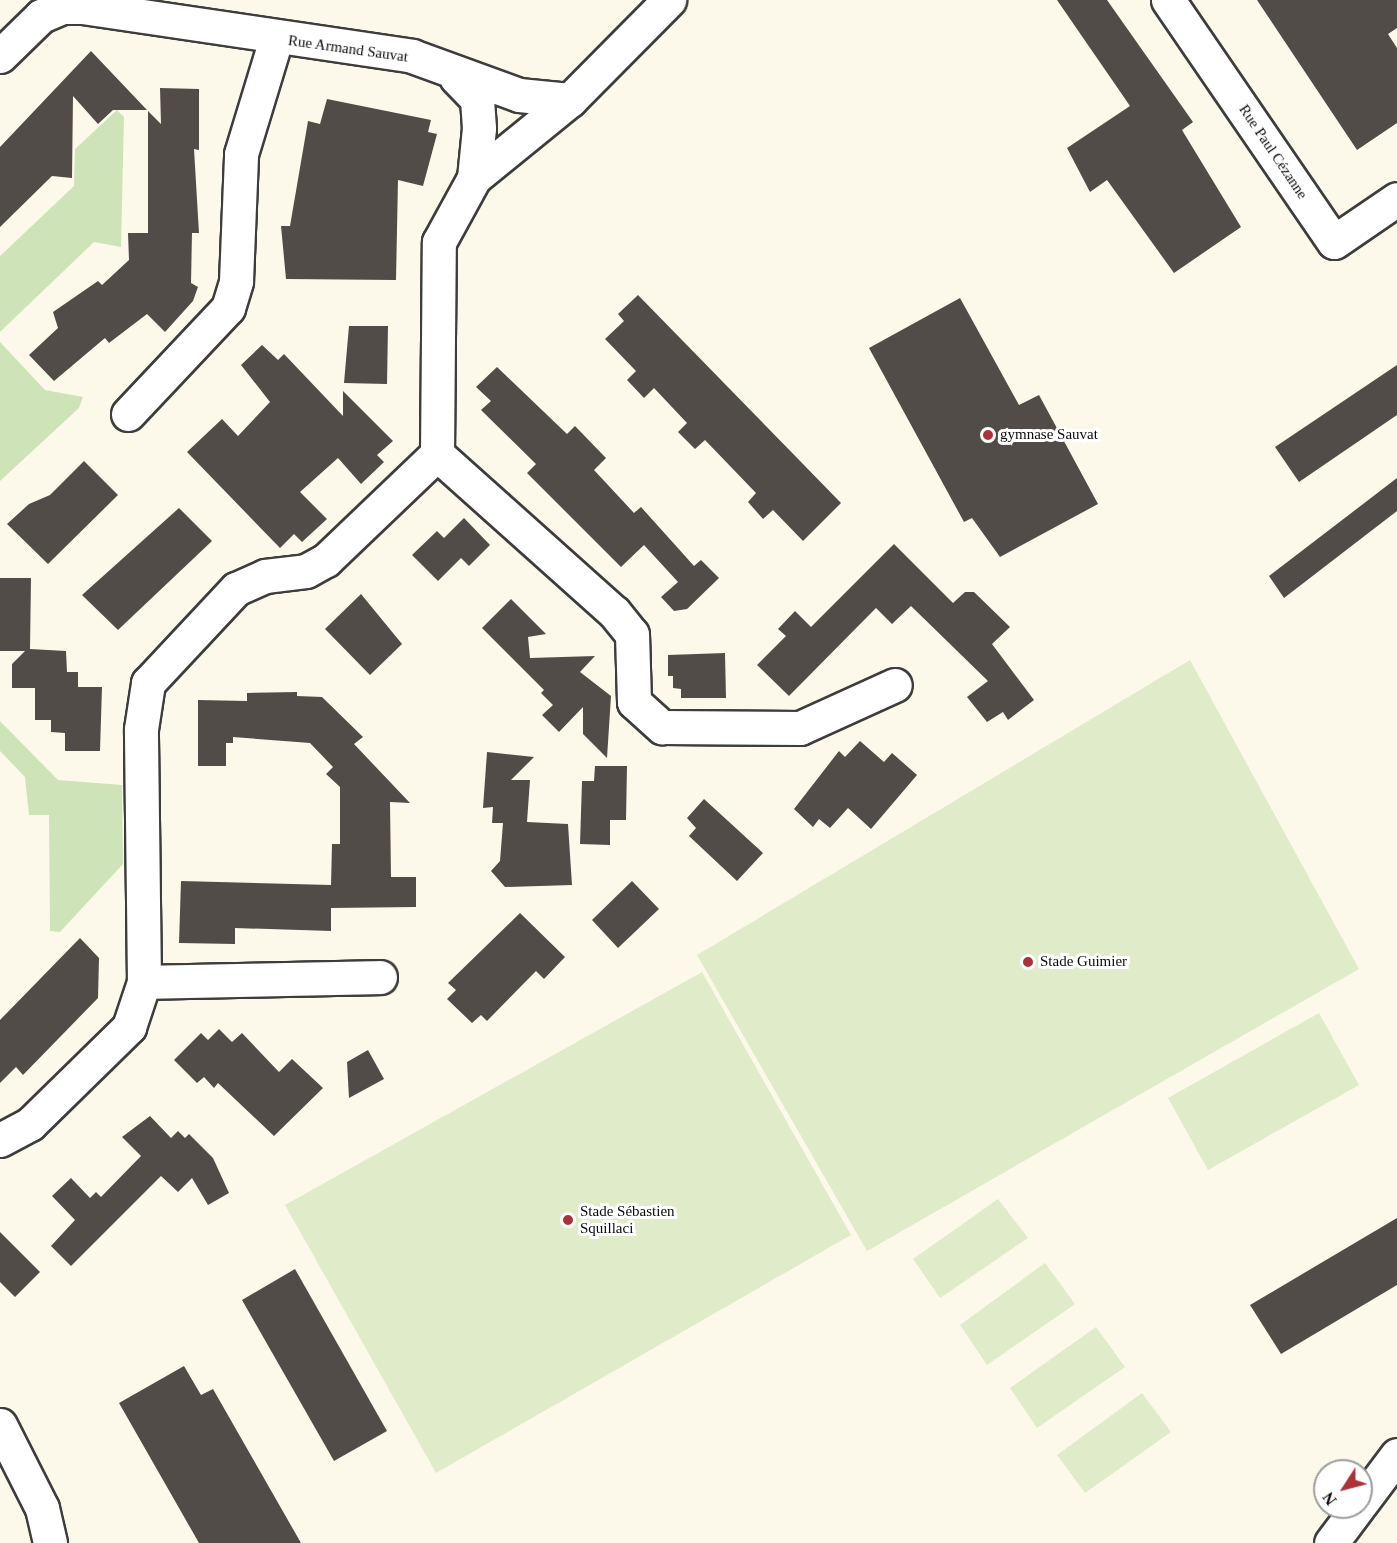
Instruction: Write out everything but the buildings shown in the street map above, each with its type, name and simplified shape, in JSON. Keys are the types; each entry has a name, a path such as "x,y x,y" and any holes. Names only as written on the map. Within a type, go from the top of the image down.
{"street":[{"path":"0,1140 30,1124 129,1027 144,982 141,729 148,683 236,589 265,576 306,571 326,560 437,454 438,242 474,178 570,100 669,0"},
{"name":"Rue Paul Cézanne","path":"1168,0 1334,242 1397,199"},
{"name":"Rue Armand Sauvat","path":"0,56 41,16 62,7 276,39 412,56 456,76 519,95 570,100"},
{"path":"128,414 228,308 236,281 241,154 276,39"},
{"path":"456,76 477,99 474,178"},
{"path":"437,454 614,612 632,634 634,702 662,727 800,728 895,685"},
{"path":"144,982 380,977"},
{"path":"0,1425 42,1508 50,1543"},
{"path":"1373,1487 1397,1455"},
{"path":"1331,1543 1349,1519"}],"green space":[{"path":"117,110 124,117 121,247 94,242 0,332 0,256 74,186 75,149"},
{"path":"0,342 45,390 83,397 79,408 0,481"},
{"name":"Stade Guimier","path":"1190,660 1359,969 867,1251 697,955"},
{"path":"0,721 58,780 122,785 123,864 60,932 50,931 49,815 29,815 25,777 0,751"},
{"name":"Stade Sébastien Squillaci","path":"702,972 851,1235 436,1473 285,1205"},
{"path":"1319,1013 1359,1085 1208,1170 1168,1098"},
{"path":"998,1199 1028,1238 940,1298 913,1259"},
{"path":"1045,1263 1075,1304 987,1365 960,1325"},
{"path":"1096,1327 1125,1367 1037,1428 1010,1388"},
{"path":"1142,1393 1171,1432 1085,1493 1057,1455"}],"place":[{"name":"gymnase Sauvat","path":"988,435"},
{"name":"Stade Guimier","path":"1028,962"},
{"name":"Stade Sébastien Squillaci","path":"568,1220"}]}
